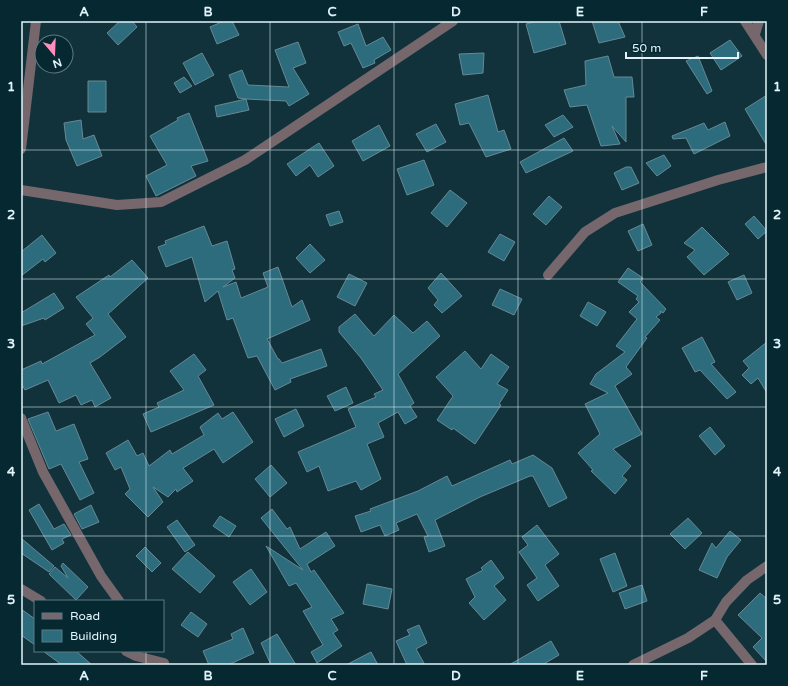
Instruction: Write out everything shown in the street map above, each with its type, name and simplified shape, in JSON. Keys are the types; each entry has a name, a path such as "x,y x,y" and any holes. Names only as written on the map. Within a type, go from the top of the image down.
{"street":[{"path":"21,149 36,21"},
{"path":"21,190 116,205 161,202 245,160 452,21"},
{"path":"745,21 767,54"},
{"path":"755,34 759,21"},
{"path":"548,275 585,232 615,213 718,180 767,167"},
{"path":"21,418 42,472 101,576 118,600"},
{"path":"633,665 688,638 715,620 726,602 747,580 767,566"},
{"path":"21,589 39,600"},
{"path":"715,620 752,665"},
{"path":"128,652 136,656 165,664"},
{"path":"156,652 165,664"}],"building":[{"path":"120,21 132,21 137,27 118,45 107,33"},
{"path":"224,21 232,21 239,35 217,44 210,27"},
{"path":"538,21 559,21 566,44 534,53 526,24"},
{"path":"592,21 618,21 625,37 599,43"},
{"path":"358,24 366,46 383,37 391,50 374,60 375,63 363,68 351,43 344,46 338,32"},
{"path":"730,40 742,56 721,70 710,53"},
{"path":"298,42 306,63 293,68 309,94 289,106 286,101 238,98 229,75 242,70 248,85 289,87 275,50"},
{"path":"202,53 214,75 195,85 183,63"},
{"path":"484,53 483,73 463,75 459,54"},
{"path":"608,56 614,77 632,77 634,97 626,97 626,142 612,126 620,144 601,146 587,105 570,107 564,90 586,85 585,61"},
{"path":"698,56 712,91 707,94 686,61"},
{"path":"184,77 192,86 180,93 174,83"},
{"path":"88,81 106,81 106,112 88,112"},
{"path":"488,95 498,132 504,130 511,149 486,157 469,123 460,125 455,104"},
{"path":"767,95 767,146 745,109"},
{"path":"246,99 249,110 217,117 215,106"},
{"path":"189,113 208,161 191,166 196,176 156,196 146,176 167,165 150,136 178,120 177,118"},
{"path":"563,115 573,127 554,137 545,125"},
{"path":"81,120 83,139 94,135 102,156 77,166 66,140 64,123"},
{"path":"725,122 730,136 694,154 686,138 673,139 672,136 704,123 708,130"},
{"path":"436,124 446,142 427,152 416,134"},
{"path":"379,125 390,146 363,161 352,141"},
{"path":"564,138 573,151 526,173 520,162"},
{"path":"319,143 334,166 318,177 310,165 296,176 287,164"},
{"path":"664,155 671,166 657,176 646,163"},
{"path":"424,160 434,185 407,195 397,169"},
{"path":"626,167 631,167 639,183 622,190 614,173"},
{"path":"450,190 467,203 447,227 431,213"},
{"path":"549,196 562,207 546,225 533,214"},
{"path":"339,211 343,222 330,226 326,215"},
{"path":"754,216 767,231 758,239 745,224"},
{"path":"643,224 652,245 638,251 628,231"},
{"path":"204,226 212,246 227,241 235,269 232,270 235,278 223,287 236,282 241,298 268,287 263,273 278,267 292,307 302,300 310,320 267,339 278,359 282,363 321,349 327,366 290,379 291,382 275,390 257,356 248,358 233,318 227,320 218,291 205,302 192,257 166,267 158,247 166,244 165,241"},
{"path":"702,227 729,254 704,275 687,257 695,250 684,243"},
{"path":"500,234 515,242 504,261 488,252"},
{"path":"42,235 56,253 45,262 43,259 21,276 21,252"},
{"path":"310,244 325,260 310,273 296,258"},
{"path":"132,260 148,278 108,314 126,337 90,363 111,398 95,407 92,400 81,405 76,395 59,403 48,380 25,390 21,383 21,370 41,361 42,364 95,335 86,324 93,318 76,297 109,275 110,277"},
{"path":"628,268 643,278 640,282 666,309 663,313 660,311 661,313 656,317 660,320 645,337 647,338 626,367 632,374 615,386 642,434 613,449 631,466 622,476 627,480 615,494 591,471 593,470 578,453 600,434 585,404 608,393 590,384 596,374 625,352 616,346 637,319 629,312 639,302 636,299 638,296 618,282"},
{"path":"441,273 462,296 442,313 434,305 438,300 428,288"},
{"path":"349,274 367,283 355,306 337,297"},
{"path":"744,275 752,293 737,300 728,282"},
{"path":"500,289 522,299 514,315 492,305"},
{"path":"54,293 64,308 45,320 44,318 21,326 21,313"},
{"path":"588,302 606,312 597,326 580,316"},
{"path":"355,314 374,336 394,315 413,333 427,321 440,336 398,374 414,403 410,406 417,417 405,424 398,412 378,423 384,437 367,444 381,479 361,490 356,481 328,491 319,466 307,472 298,452 356,427 348,409 376,397 374,394 383,390 361,358 339,332 339,327"},
{"path":"702,337 715,362 711,364 736,392 727,399 700,370 695,372 682,348"},
{"path":"767,342 767,393 758,378 751,384 742,375 749,368 743,361"},
{"path":"465,351 481,369 491,354 509,367 497,384 508,390 499,404 501,405 475,444 453,428 452,430 437,420 453,396 436,377"},
{"path":"194,354 206,370 198,376 214,405 151,432 143,414 159,407 157,403 184,390 170,371"},
{"path":"346,387 353,403 335,411 327,396"},
{"path":"296,409 304,426 284,437 275,419"},
{"path":"48,412 56,431 74,424 88,459 79,462 94,493 80,500 61,464 49,469 28,419"},
{"path":"233,412 253,442 223,463 214,449 183,468 193,481 177,492 176,489 168,497 153,487 163,502 148,517 125,494 130,489 121,467 115,470 106,453 128,440 137,456 143,453 149,466 170,450 172,454 204,435 200,427 218,413 222,419"},
{"path":"710,427 725,446 715,455 699,436"},
{"path":"533,455 552,468 567,498 549,507 533,476 530,476 480,497 435,520 445,546 429,552 424,537 428,536 417,514 396,523 399,530 385,536 380,525 361,532 355,516 371,511 370,509 418,491 447,476 452,486 510,460 512,464"},
{"path":"271,465 287,483 270,497 255,479"},
{"path":"39,504 54,529 64,524 71,535 62,539 64,543 52,550 29,510"},
{"path":"91,505 99,522 82,529 74,514"},
{"path":"272,509 287,529 290,527 300,549 326,532 335,546 307,564 311,572 314,570 344,613 331,619 338,630 333,633 342,646 317,663 311,652 323,645 303,611 312,607 296,583 289,586 266,546 303,570 261,518"},
{"path":"220,516 236,526 229,537 213,526"},
{"path":"688,518 702,533 685,549 670,534"},
{"path":"177,520 195,545 185,552 167,527"},
{"path":"537,525 559,554 545,565 559,586 538,601 527,585 537,578 519,552 528,545 522,537"},
{"path":"730,531 741,540 727,557 717,578 699,570 712,543 716,548"},
{"path":"21,538 54,566 49,572 21,553"},
{"path":"145,547 161,563 152,572 136,556"},
{"path":"188,552 215,576 200,593 172,569"},
{"path":"615,553 627,586 613,592 600,559"},
{"path":"491,560 504,578 494,586 506,600 484,620 469,603 475,597 466,579 483,570 481,568"},
{"path":"63,563 88,587 76,600 49,574 55,567 68,578 61,566"},
{"path":"251,569 267,592 250,605 233,582"},
{"path":"367,584 392,589 388,609 363,604"},
{"path":"642,585 647,601 625,609 619,593"},
{"path":"760,593 767,599 767,662 753,647 762,638 738,615"},
{"path":"21,609 34,618 34,644 21,635"},
{"path":"191,612 207,624 198,637 181,625"},
{"path":"419,625 427,643 416,649 425,665 407,665 396,641 410,635 407,630"},
{"path":"243,628 254,653 228,665 209,665 203,651 233,639 231,634"},
{"path":"277,634 296,665 271,665 261,643"},
{"path":"551,641 559,655 542,665 509,665"},
{"path":"44,652 77,652 92,665 62,665"},
{"path":"371,652 378,665 346,665"}]}
